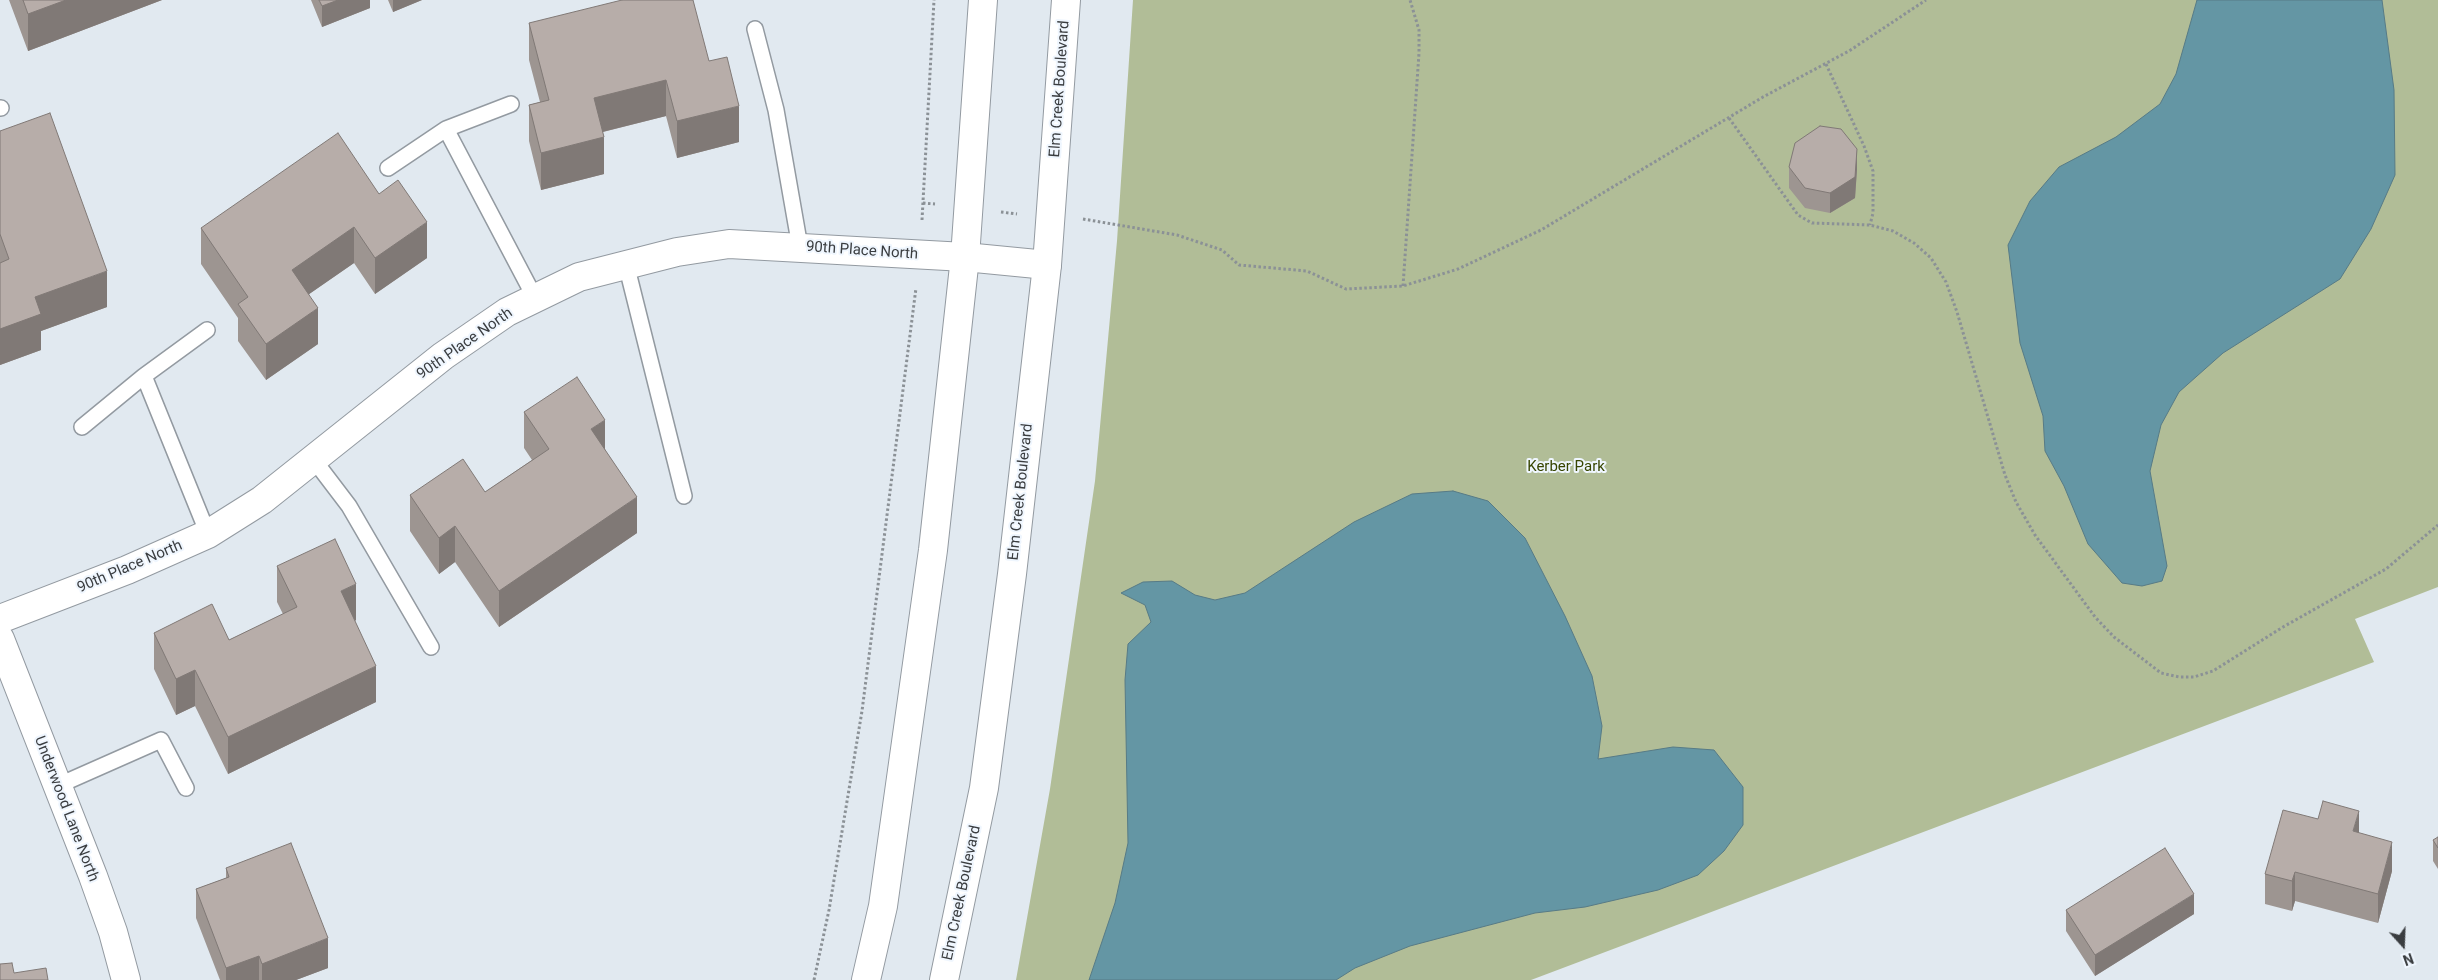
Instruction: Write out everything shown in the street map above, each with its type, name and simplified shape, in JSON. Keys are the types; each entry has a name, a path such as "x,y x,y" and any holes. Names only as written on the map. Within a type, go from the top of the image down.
{"main road":[{"path":"866,980 883,906 933,550 965,257 982,0"},
{"name":"Elm Creek Boulevard","path":"944,980 984,788 1012,574 1047,265 1066,0"},
{"name":"90th Place North","path":"0,619 127,570 208,534 262,500 443,356 507,312 579,277 677,252 729,244 965,257 1047,265"},
{"name":"Underwood Lane North","path":"0,639 113,932 126,980"}],"lane":[{"path":"755,29 776,110 800,247"},
{"path":"388,168 446,129 511,104"},
{"path":"446,129 535,298"},
{"path":"626,264 684,496"},
{"path":"82,427 144,376 207,330"},
{"path":"144,376 208,534"},
{"path":"314,460 348,506 431,647"},
{"path":"57,786 161,740 186,788"}],"path":[{"path":"814,980 829,910 862,711 920,255 934,0"},
{"path":"1402,286 1419,52 1419,30 1410,0"},
{"path":"1082,219 1177,235 1222,250 1239,265 1307,271 1346,289 1402,286 1458,269 1542,230 1764,97 1826,64 1926,0"},
{"path":"1826,64 1864,146 1873,171 1873,213 1870,225"},
{"path":"1729,118 1798,215 1812,223 1870,225 1893,231 1914,243 1931,258 1946,282 1957,312 2005,475 2016,502 2035,535 2095,617 2114,637 2162,674 2194,677 2213,671 2283,627 2386,569 2438,525"}],"green space":[{"name":"Kerber Park","path":"1133,0 2438,0 2438,587 2355,619 2374,662 1531,980 1016,980 1050,789 1095,481 1117,241"}],"water":[{"path":"2197,0 2382,0 2394,90 2395,175 2371,229 2340,279 2223,353 2179,392 2161,425 2150,471 2167,566 2162,581 2142,586 2122,583 2088,544 2064,486 2045,451 2043,416 2020,343 2008,245 2030,201 2059,167 2116,137 2160,104 2176,74"},
{"path":"1453,491 1488,501 1525,538 1565,616 1592,676 1602,726 1598,759 1673,747 1714,750 1743,787 1743,825 1724,851 1698,875 1658,890 1585,907 1535,913 1410,946 1355,968 1336,980 1089,980 1115,903 1128,843 1125,680 1128,644 1151,622 1145,605 1121,593 1143,582 1172,581 1195,595 1215,600 1245,593 1354,522 1412,494"}],"building":[{"path":"23,0 66,0 28,14"},
{"path":"319,0 338,0 322,6"},
{"path":"622,0 693,0 709,61 727,57 739,106 677,121 666,80 594,98 604,137 541,153 529,105 549,100 529,23"},
{"path":"50,113 107,271 35,297 41,314 0,329 0,263 9,259 0,234 0,131"},
{"path":"1820,126 1841,129 1857,149 1855,177 1830,193 1805,188 1789,167 1795,143"},
{"path":"338,133 379,194 398,180 427,222 375,258 354,227 292,270 318,308 266,344 238,304 248,297 201,228"},
{"path":"577,377 605,420 591,429 637,497 499,591 455,526 439,538 410,495 463,459 485,492 549,449 524,412"},
{"path":"335,539 356,584 341,591 376,666 228,737 195,670 176,679 154,633 212,604 229,640 297,607 277,566"},
{"path":"2323,801 2359,811 2353,831 2392,842 2378,894 2295,872 2292,881 2265,874 2283,810 2318,819"},
{"path":"2438,837 2438,848 2433,840"},
{"path":"291,843 328,938 262,964 259,956 226,968 196,889 229,877 226,868"},
{"path":"2165,848 2194,894 2095,955 2066,910"},
{"path":"12,963 14,973 46,968 48,980 0,980 0,964"}]}
